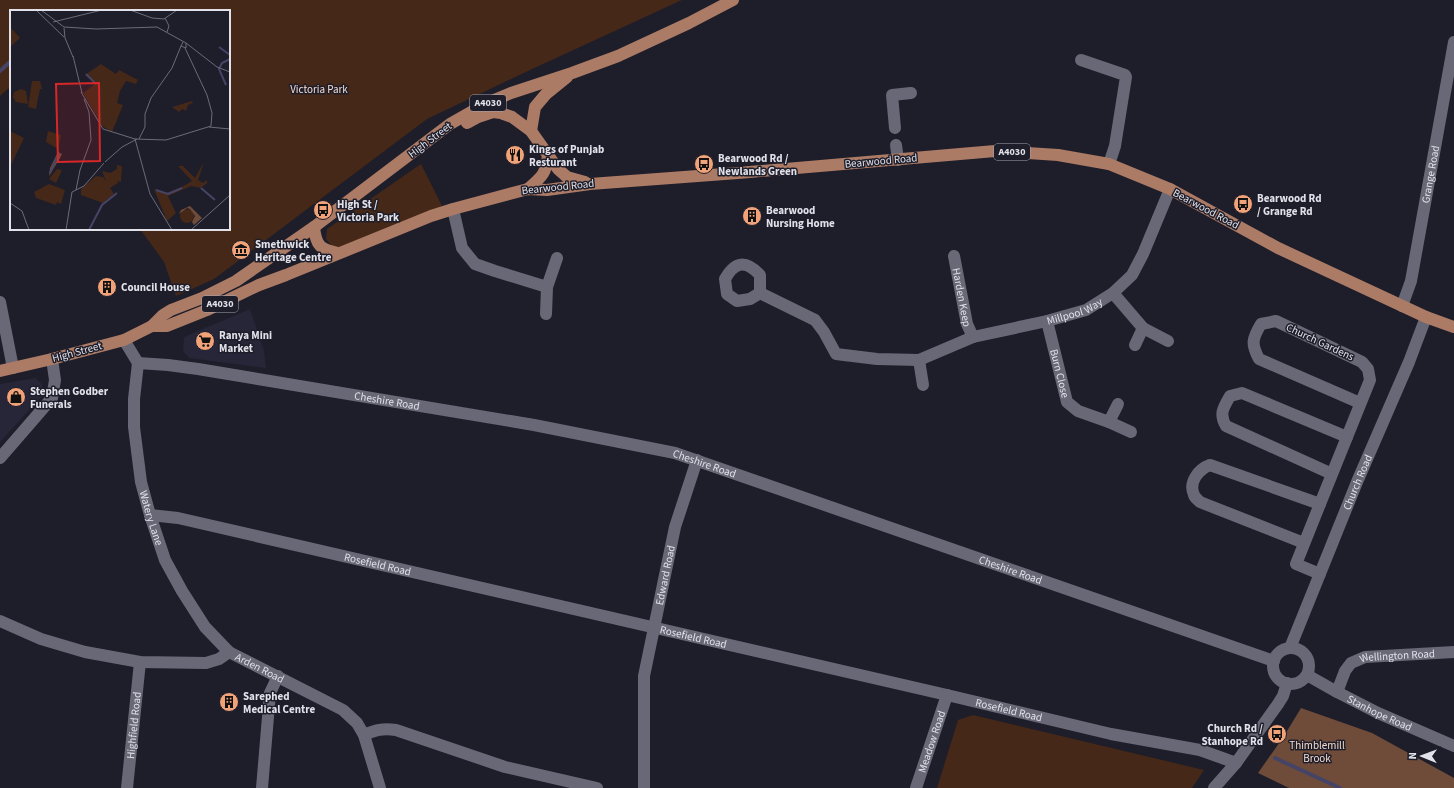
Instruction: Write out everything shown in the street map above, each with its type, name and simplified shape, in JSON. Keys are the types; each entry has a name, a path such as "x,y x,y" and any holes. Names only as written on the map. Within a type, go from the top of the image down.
{"main road":[{"name":"High Street","path":"0,371 124,340 152,326 167,313 236,281 314,227 450,124 487,103 511,92 572,73 618,56 689,23 733,0"},
{"name":"A4030","path":"531,131 535,107 546,94 572,73"},
{"name":"A4030","path":"413,152 478,117 493,112 501,113 512,116 531,131 558,169 567,177 590,184"},
{"name":"Bearwood Road","path":"286,275 453,208 528,189 548,190 590,184 738,174 995,151 1058,155 1109,164 1170,190 1278,248 1426,317 1454,328"},
{"name":"A4030","path":"528,189 542,177 546,170 548,156"},
{"path":"314,227 315,239 322,249 338,253"},
{"path":"274,255 275,264 279,270 286,275"},
{"name":"High Street","path":"152,326 167,326 215,307 259,284 286,275"}],"street":[{"name":"Grange Road","path":"1402,306 1411,281 1454,42"},
{"path":"1081,60 1125,75 1126,77 1115,146 1109,164"},
{"path":"895,128 892,95 911,93"},
{"path":"896,145 898,160"},
{"name":"Millpool Way","path":"760,293 815,320 824,332 836,354 877,359 919,360 973,337 1047,321 1086,310 1113,293 1132,275 1143,254 1170,190"},
{"path":"453,208 462,248 475,264 547,287"},
{"name":"Harden Keep","path":"954,256 967,324 973,337"},
{"path":"546,314 547,287 557,258"},
{"path":"1113,293 1143,328 1168,341"},
{"path":"0,302 13,368"},
{"name":"Church Road","path":"1290,648 1357,482 1411,358 1426,317"},
{"name":"Burn Close","path":"1047,321 1067,402 1078,411 1131,432"},
{"name":"Church Gardens","path":"1320,574 1296,564 1370,380 1368,369 1362,362 1276,321 1261,324 1254,335 1253,348 1259,359 1360,403"},
{"path":"1135,345 1143,328"},
{"path":"124,340 138,363"},
{"path":"0,458 52,398 55,380 52,359"},
{"path":"919,360 923,385"},
{"name":"Cheshire Road","path":"138,363 168,364 534,425 662,450 697,460 1274,661"},
{"name":"Watery Lane","path":"138,363 134,400 134,428 141,482 150,515 165,560 182,591 205,627 229,652"},
{"path":"1332,474 1226,426 1222,419 1223,408 1230,396 1242,392 1347,437"},
{"path":"1109,422 1118,404"},
{"name":"Edward Road","path":"644,788 644,676 674,527 697,460"},
{"path":"1304,543 1200,502 1194,496 1194,478 1202,468 1210,465 1320,504"},
{"name":"Rosefield Road","path":"150,515 178,518 1111,734 1200,750 1236,763"},
{"name":"Arden Road","path":"0,621 41,639 77,650 140,662 206,663 219,659 229,652 343,710 357,723 364,735 380,788"},
{"path":"1290,648 1301,650 1305,654 1309,664 1307,675 1299,682 1288,683 1278,677 1274,666 1274,661 1280,652 1290,648"},
{"name":"Wellington Road","path":"1337,692 1345,671 1351,662 1365,657 1454,652"},
{"name":"Highfield Road","path":"127,788 140,662"},
{"name":"Stanhope Road","path":"1307,675 1378,713 1454,746"},
{"path":"262,788 270,693 278,676"},
{"path":"1214,788 1236,763 1278,704 1288,683"},
{"name":"Meadow Road","path":"916,788 947,695"},
{"path":"364,735 385,728 396,730 505,767 597,788"},
{"path":"1224,788 1236,763"}],"shaded area":[{"path":"250,309 264,351 266,368 189,358 183,351 184,337"},
{"path":"35,378 42,384 43,395 0,442 0,384"}],"green space":[{"name":"Victoria Park","path":"0,0 682,0 427,119 214,279 176,296 164,262 141,230 230,230 230,10 10,10 10,87 0,96"},
{"path":"421,164 442,206 344,247 333,247 326,239 327,229"},
{"name":"Thimblemill Brook","path":"1301,708 1372,733 1454,778 1454,788 1289,788 1258,773 1284,736"},
{"path":"973,715 1204,770 1192,788 937,788 958,720"}],"waterway":[{"path":"0,71 10,62"},
{"name":"Thimblemill Brook","path":"1275,758 1340,788"}],"place":[{"name":"Kings of Punjab Resturant","path":"515,155"},
{"name":"Bearwood Rd / Newlands Green","path":"704,164"},
{"name":"Bearwood Rd / Grange Rd","path":"1243,204"},
{"name":"High St / Victoria Park","path":"323,210"},
{"name":"Bearwood Nursing Home","path":"752,216"},
{"name":"Smethwick Heritage Centre","path":"241,250"},
{"name":"Council House","path":"107,287"},
{"name":"Ranya Mini Market","path":"205,341"},
{"name":"Stephen Godber Funerals","path":"16,397"},
{"name":"Sarephed Medical Centre","path":"229,702"},
{"name":"Church Rd / Stanhope Rd","path":"1277,734"}]}
